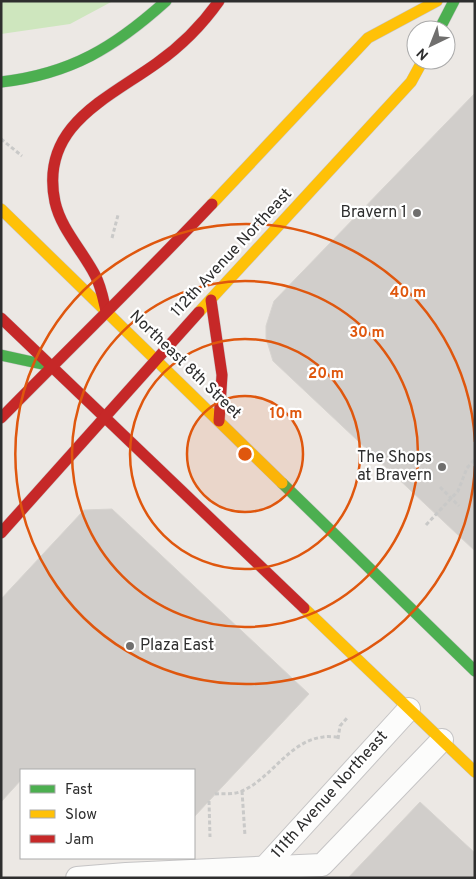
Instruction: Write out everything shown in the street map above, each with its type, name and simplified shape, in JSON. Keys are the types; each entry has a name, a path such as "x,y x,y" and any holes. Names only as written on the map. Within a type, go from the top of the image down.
{"main road":[{"path":"1,82 24,81 53,73 85,60 114,44 143,23 166,1"},
{"path":"106,311 100,285 57,212 52,182 54,162 60,145 73,124 90,107 158,62 189,36 219,1"},
{"path":"1,418 163,256 368,38 437,1"},
{"path":"444,20 454,1"},
{"name":"112th Avenue Northeast","path":"1,533 156,359 411,82 418,70"},
{"name":"Northeast 8th Street","path":"1,209 475,670"},
{"path":"212,300 222,376 219,421"},
{"path":"1,318 475,772"},
{"path":"1,355 51,366"}],"lane":[{"name":"111th Avenue Northeast","path":"77,878 264,868 409,709"},
{"path":"264,868 322,865 442,740"}],"path":[{"path":"1,139 20,156"},
{"path":"426,525 458,491 467,468 475,459"},
{"path":"440,487 459,506"},
{"path":"215,794 242,791 265,776 294,749 301,745 323,736 338,737 340,726 347,718"},
{"path":"242,791 245,836"},
{"path":"209,801 210,837"}],"green space":[{"path":"1,1 113,1 70,24 1,34"}],"building":[{"name":"Bravern 1","path":"475,93 475,551 273,361 266,338 266,326 274,301"},
{"name":"Plaza East","path":"112,509 309,694 195,816 195,769 20,769 20,781 1,802 1,599 84,510"},
{"path":"420,802 475,853 475,878 348,878"}],"traffic: fast":[{"path":"1,82 49,72 91,56 129,32 166,1"},
{"path":"444,20 454,1"},
{"path":"1,355 51,366"},
{"path":"282,483 475,671"}],"traffic: slow":[{"path":"212,204 368,38 437,1"},
{"path":"199,312 411,82 418,70"},
{"path":"1,209 282,483"},
{"path":"304,608 475,772"}],"traffic: jam":[{"path":"106,311 97,279 58,212 55,202 53,176 57,153 67,134 81,118 118,89 174,50 198,27 219,1"},
{"path":"1,418 212,204"},
{"path":"211,300 222,375 219,421"},
{"path":"1,533 199,312"},
{"path":"1,318 304,608"}],"place":[{"name":"Bravern 1","path":"417,213"},
{"name":"The Shops at Bravern","path":"442,467"},
{"name":"Plaza East","path":"130,646"}]}
